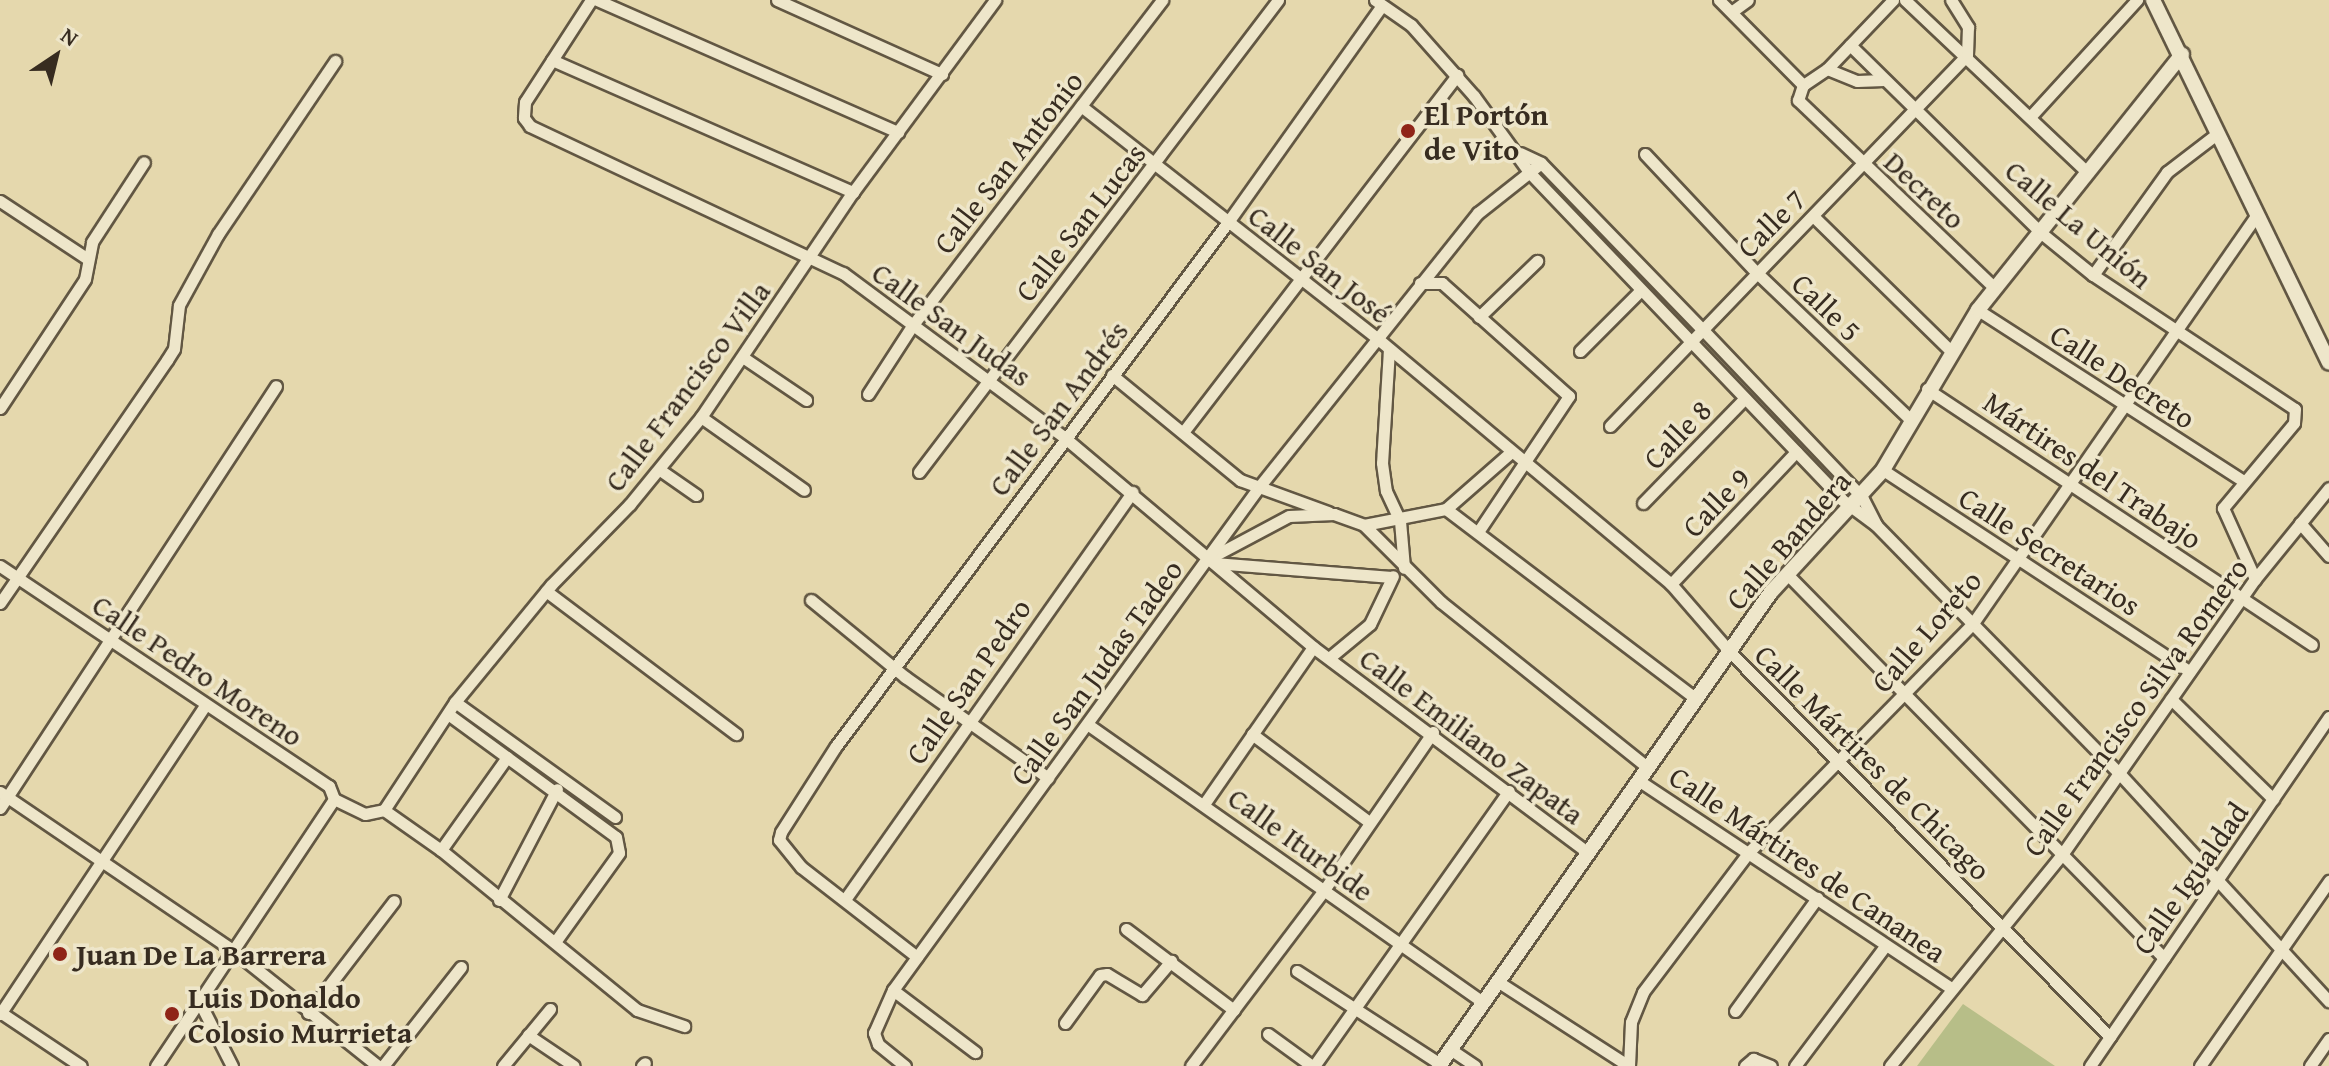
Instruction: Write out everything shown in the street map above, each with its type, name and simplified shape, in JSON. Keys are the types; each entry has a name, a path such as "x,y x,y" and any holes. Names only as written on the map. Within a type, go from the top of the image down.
{"street":[{"path":"853,192 552,60 594,0 898,132"},
{"path":"777,0 942,74"},
{"name":"Calle San Antonio","path":"868,394 912,326 1162,0"},
{"name":"Calle San Lucas","path":"919,472 1278,0"},
{"path":"1719,0 1734,10 1803,85 1827,69 1893,0"},
{"path":"1734,10 1748,0"},
{"path":"1905,0 1967,55 2087,172"},
{"path":"1951,0 1968,27 1967,55"},
{"path":"2030,117 2137,0"},
{"path":"2153,0 2182,54 2329,362"},
{"name":"Calle Francisco Villa","path":"384,810 455,702 546,591 660,470 701,417 744,358 853,192 942,74 992,1"},
{"path":"1378,4 1411,25 1457,75 1520,153 1529,172 1851,509 1876,525 2119,773 2329,1001"},
{"name":"Calle San Andrés","path":"846,898 801,867 779,840 836,746 1228,222 1378,4"},
{"name":"Calle La Unión","path":"1850,45 2040,232 2093,275 2290,405 2297,415 2243,481"},
{"name":"Calle Bandera","path":"1439,1065 1729,651 1787,574 1851,509 1883,470 1950,350 1978,310 2182,54"},
{"name":"Calle 7","path":"1610,426 1967,55"},
{"name":"Calle San Judas","path":"552,60 525,102 524,118 530,126 809,257 827,262 912,326 990,379 1065,438 1313,647"},
{"path":"0,603 167,360 175,339 179,305 218,234 335,61"},
{"path":"1827,69 1857,81 1884,80"},
{"path":"1184,431 1304,280 1457,75"},
{"name":"Decreto","path":"1803,85 1798,100 1822,127 1995,288"},
{"name":"Calle San José","path":"1081,106 1378,339 1525,465"},
{"path":"2093,275 2167,172 2218,133"},
{"path":"1520,153 1541,163 1703,330 1862,497 1876,525"},
{"name":"Calle 5","path":"1645,154 1756,272 1912,421"},
{"path":"0,408 85,279 92,242 144,162"},
{"name":"Calle San Judas Tadeo","path":"891,1062 878,1044 878,1017 893,990 1212,561 1259,487 1420,283 1443,261 1478,213 1541,163"},
{"path":"0,201 88,259"},
{"name":"Calle Loreto","path":"1629,1066 1634,1006 1748,853 1973,623 2257,214"},
{"path":"1813,216 1950,350"},
{"path":"1442,283 1443,261"},
{"path":"1479,317 1537,261"},
{"path":"1420,283 1442,283 1569,396 1525,465 1474,530"},
{"path":"1580,351 1641,290"},
{"name":"Calle Decreto","path":"1978,310 2243,481"},
{"path":"1389,349 1382,463 1386,491 1400,521 1404,568"},
{"path":"744,358 806,400"},
{"path":"1112,375 1240,480 1364,525 1400,521 1446,509 1510,453"},
{"path":"0,808 4,795 111,640 276,386"},
{"name":"Mártires del Trabajo","path":"1927,389 2312,645"},
{"name":"Calle 8","path":"1643,503 1745,398"},
{"path":"701,417 804,490"},
{"name":"Calle 9","path":"1671,584 1796,452"},
{"name":"Calle Mártires de Chicago","path":"1525,465 1671,584 1729,651 1841,760 2110,1037"},
{"path":"660,470 696,495"},
{"name":"Calle Secretarios","path":"1883,470 2190,672"},
{"path":"2243,481 2223,508 2255,579"},
{"name":"Calle Francisco Silva Romero","path":"1890,1066 2063,853 2255,579 2329,488"},
{"name":"Calle San Pedro","path":"846,898 1132,492"},
{"path":"1446,509 1696,699"},
{"path":"1212,561 1273,521 1334,514"},
{"path":"2300,523 2329,556"},
{"path":"1364,525 1404,568"},
{"path":"1212,561 1391,577"},
{"name":"Calle Pedro Moreno","path":"0,566 329,786 334,799 365,814 384,810"},
{"path":"1329,658 1370,624 1391,577 1404,568"},
{"name":"Calle Mártires de Cananea","path":"1404,568 1642,774 1748,853 1951,988"},
{"path":"1787,574 2164,958"},
{"path":"546,591 736,734"},
{"path":"811,600 968,722 1048,778"},
{"path":"1204,804 1313,647"},
{"name":"Calle Emiliano Zapata","path":"1313,647 1433,732 1587,852"},
{"path":"2171,699 2273,799"},
{"path":"455,702 615,817"},
{"path":"81,1066 0,1013 205,705"},
{"path":"448,714 596,818 619,845 614,860 555,942"},
{"name":"Calle Igualdad","path":"2090,1066 2329,717"},
{"name":"Calle Iturbide","path":"1090,726 1482,1002"},
{"path":"1191,1066 1324,890 1368,821 1433,732"},
{"path":"1252,734 1368,821"},
{"path":"441,850 507,757"},
{"path":"499,900 557,789"},
{"path":"1268,1034 1313,1066 1509,791"},
{"path":"4,795 235,952 308,1013 380,1066 461,967"},
{"path":"156,1066 235,952 334,799"},
{"path":"384,810 441,850 637,1010 684,1026"},
{"path":"2200,1066 2329,881"},
{"path":"846,898 917,957"},
{"path":"1735,1011 1817,898"},
{"path":"308,1013 394,901"},
{"path":"1126,929 1234,1010"},
{"path":"1795,1066 1886,945"},
{"path":"1065,1023 1100,975 1107,974 1142,995 1171,961"},
{"path":"1297,971 1439,1065"},
{"path":"1497,981 1629,1066"},
{"path":"893,990 975,1052"},
{"path":"200,1003 232,1066"},
{"path":"503,1066 550,1009"},
{"path":"528,1035 574,1066"},
{"path":"2310,1066 2329,1039"},
{"path":"1450,1049 1475,1066"},
{"path":"1745,1066 1753,1059 1771,1066"},
{"path":"891,1062 905,1066"}],"green space":[{"path":"1963,1004 2055,1066 1917,1066"}],"place":[{"name":"El Portón de Vito","path":"1408,131"},
{"name":"Juan De La Barrera","path":"60,954"},
{"name":"Luis Donaldo Colosio Murrieta","path":"172,1014"}]}
